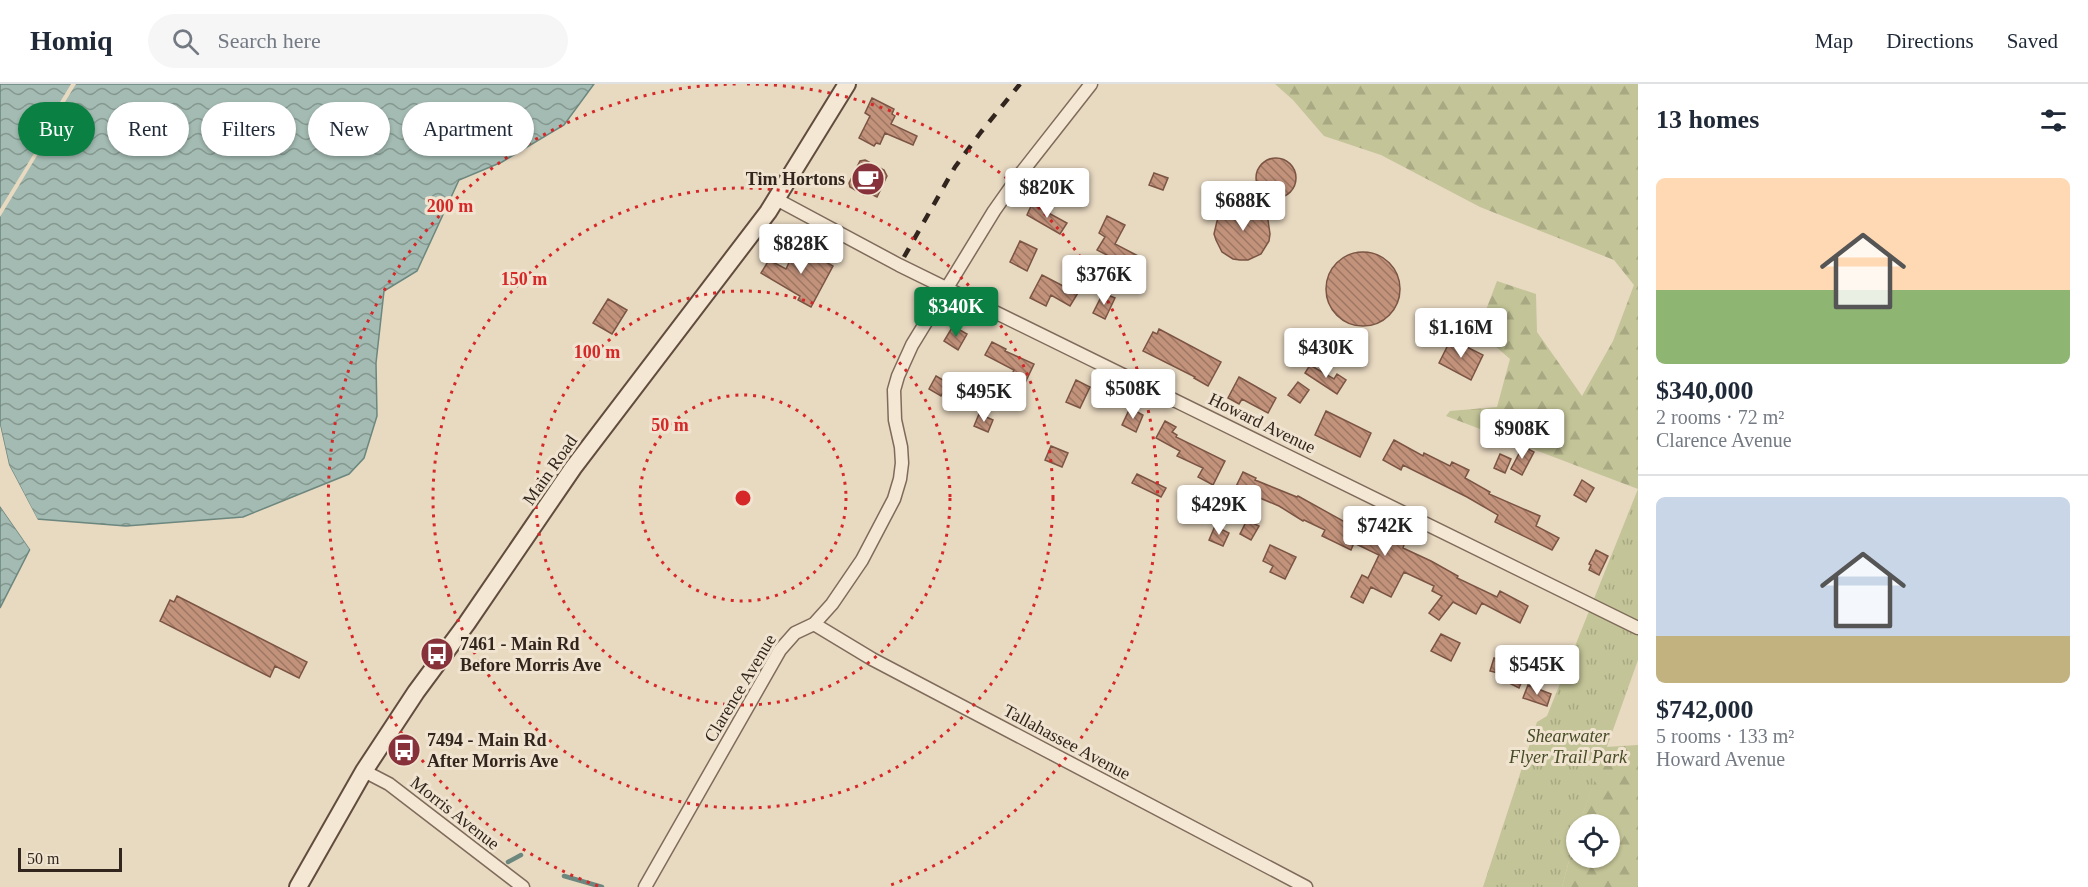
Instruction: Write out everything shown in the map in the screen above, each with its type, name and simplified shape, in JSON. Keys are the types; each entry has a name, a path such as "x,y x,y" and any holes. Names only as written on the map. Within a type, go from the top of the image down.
{"main road":[{"name":"Main Road","path":"298,887 363,771 416,692 467,623 573,468 747,240 776,199 847,84"}],"street":[{"name":"Clarence Avenue","path":"645,887 780,650 795,633 814,624 862,560 894,499 900,479 901,447 893,405 898,376 912,345 994,211 1091,84"},
{"name":"Howard Avenue","path":"776,199 946,288 1638,628"},
{"name":"Tallahassee Avenue","path":"814,624 882,665 1306,887"},
{"name":"Morris Avenue","path":"363,771 389,784 523,887"}],"green space":[{"path":"1275,84 1638,84 1638,489 1446,416 1450,411 1497,407 1510,359 1478,331 1497,281 1536,294 1537,332 1582,396 1613,341 1634,285 1614,260 1480,207 1381,155 1324,136 1293,100"},
{"name":"Shearwater Flyer Trail Park","path":"1638,489 1638,660 1583,814 1566,814 1567,868 1562,887 1483,887 1537,722 1547,716"},
{"path":"1638,745 1638,887 1562,887 1567,868 1620,868 1620,814 1583,814 1606,747"}],"water":[{"path":"0,84 594,84 564,125 534,143 534,102 402,102 402,156 512,156 459,180 417,271 384,291 376,363 377,416 364,458 349,474 243,517 126,526 37,519 9,465 0,425"},
{"path":"0,506 30,549 0,608"}],"pier":[{"path":"71,84 76,84 65,102 60,102"},
{"path":"32,156 37,156 0,217 0,209"},
{"path":"0,425 9,465 39,522 34,521 6,466 0,439"},
{"path":"0,503 32,547 32,552 0,506"}],"building":[{"path":"872,98 894,109 892,114 895,116 891,124 917,136 913,145 885,133 880,144 876,143 874,146 859,138 870,116 865,113"},
{"path":"1276,158 1284,159 1290,164 1295,170 1295,186 1290,192 1284,197 1276,198 1268,197 1262,192 1257,186 1256,178 1257,170 1262,164 1268,159"},
{"name":"Tim Hortons","path":"865,160 884,170 887,176 877,197 869,193 864,195 850,187 849,183 860,161"},
{"path":"1154,173 1168,178 1163,190 1149,185"},
{"path":"1032,204 1067,223 1060,234 1027,215"},
{"path":"1234,205 1258,206 1268,220 1270,234 1269,241 1261,254 1248,260 1233,259 1222,252 1214,234 1221,214"},
{"path":"1107,216 1125,225 1115,244 1144,259 1138,271 1097,250 1105,237 1099,233"},
{"path":"1020,241 1037,249 1027,271 1010,262"},
{"path":"797,245 833,266 811,307 798,300 800,296 761,273 769,260 786,269"},
{"path":"1370,252 1390,262 1398,275 1400,289 1398,303 1390,316 1377,324 1356,326 1336,316 1328,303 1326,282 1336,262 1349,254"},
{"path":"1042,275 1065,287 1069,281 1081,288 1070,306 1051,295 1046,306 1030,298"},
{"path":"1103,293 1115,298 1105,319 1093,313"},
{"path":"608,299 627,310 612,334 593,323"},
{"path":"953,326 967,334 958,350 944,341"},
{"path":"1159,329 1221,362 1208,386 1143,351 1153,332 1157,334"},
{"path":"1451,339 1483,355 1471,380 1439,363"},
{"path":"992,342 1006,349 1005,351 1034,364 1025,383 1011,376 1014,370 985,355"},
{"path":"1310,365 1334,379 1337,374 1346,380 1337,394 1305,373"},
{"path":"936,376 948,383 941,396 929,389"},
{"path":"1239,377 1276,398 1268,413 1242,399 1239,404 1228,398"},
{"path":"964,378 976,383 971,395 959,390"},
{"path":"1076,380 1090,387 1080,408 1066,402"},
{"path":"1298,382 1309,390 1300,403 1288,395"},
{"path":"1130,408 1143,415 1136,432 1122,425"},
{"path":"1326,411 1371,433 1360,457 1315,435"},
{"path":"979,414 993,420 988,432 974,426"},
{"path":"1165,421 1176,427 1172,432 1177,435 1176,437 1225,461 1213,485 1198,477 1203,468 1177,456 1180,451 1156,438"},
{"path":"1394,440 1423,456 1424,453 1450,466 1452,462 1469,470 1465,478 1490,492 1489,494 1540,516 1536,526 1559,538 1552,550 1495,522 1498,515 1467,497 1403,465 1401,470 1383,460"},
{"path":"1051,446 1068,453 1062,467 1045,460"},
{"path":"1523,446 1534,452 1522,475 1511,469"},
{"path":"1500,454 1511,459 1505,473 1494,468"},
{"path":"1243,472 1256,478 1255,480 1298,496 1361,531 1364,525 1388,537 1389,534 1405,542 1403,548 1458,576 1457,578 1497,597 1500,591 1528,606 1520,623 1482,603 1476,614 1453,602 1439,620 1429,613 1442,596 1432,591 1434,586 1404,572 1391,597 1371,587 1363,603 1351,597 1362,575 1368,578 1379,555 1354,543 1351,550 1322,536 1325,530 1248,493 1243,503 1231,497"},
{"path":"1137,474 1166,488 1161,497 1132,483"},
{"path":"1582,480 1594,488 1586,502 1574,495"},
{"path":"1247,520 1259,526 1251,540 1240,534"},
{"path":"1215,526 1229,533 1223,546 1209,540"},
{"path":"1270,545 1296,557 1285,579 1270,572 1273,566 1263,561"},
{"path":"1596,550 1608,556 1599,575 1589,570 1591,565 1589,564"},
{"path":"177,596 307,662 299,678 275,666 270,677 160,621 170,600 174,602"},
{"path":"1441,634 1460,643 1451,661 1431,651"},
{"path":"1494,658 1506,662 1502,674 1490,671"},
{"path":"1515,671 1524,676 1519,688 1509,683"},
{"path":"1528,685 1551,694 1547,706 1523,698"}],"waterway":[{"path":"508,862 521,855"},
{"path":"564,876 602,887"}],"railway":[{"path":"904,257 955,167 1020,84"}],"place":[{"name":"Tim Hortons","path":"868,179"},
{"name":"7461 - Main Rd Before Morris Ave","path":"437,654"},
{"name":"7494 - Main Rd After Morris Ave","path":"404,750"}]}
